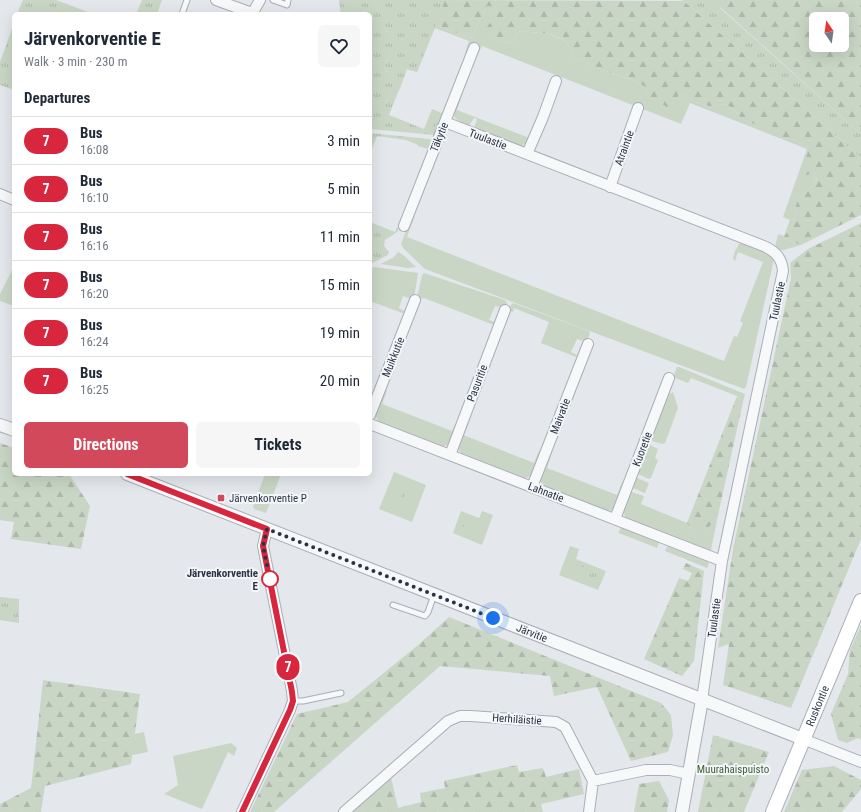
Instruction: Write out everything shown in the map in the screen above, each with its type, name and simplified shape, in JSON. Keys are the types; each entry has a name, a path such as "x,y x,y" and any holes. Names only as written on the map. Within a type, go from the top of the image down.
{"main road":[{"name":"Ruskontie","path":"773,812 861,601"}],"street":[{"path":"216,0 247,12"},
{"path":"253,12 260,0"},
{"name":"Täkytie","path":"404,226 474,48"},
{"path":"527,154 543,117 556,81"},
{"name":"Atraintie","path":"610,187 638,108"},
{"name":"Tuulastie","path":"445,122 766,247 775,253 782,262 783,271 722,561 702,700"},
{"path":"0,194 12,199"},
{"name":"Muikkutie","path":"372,409 415,300"},
{"name":"Pasuritie","path":"450,455 505,310"},
{"name":"Maivatie","path":"532,487 588,344"},
{"name":"Kuoretie","path":"615,519 669,378"},
{"path":"0,425 12,429"},
{"name":"Lahnatie","path":"372,425 722,561"},
{"name":"Järvitie","path":"132,476 803,739"},
{"path":"242,812 293,701 289,673 263,546 267,529"},
{"path":"682,812 702,700"},
{"name":"Herhiläistie","path":"344,812 448,721 460,716 556,722 565,727 593,781"},
{"path":"803,739 861,762"},
{"path":"589,812 593,781 646,770 670,770 689,774"}],"lane":[{"path":"183,12 187,0"},
{"path":"273,0 287,4 288,0"},
{"path":"393,604 425,616 434,595"},
{"path":"293,701 303,701 342,693"}],"green space":[{"path":"23,0 56,0 88,12 18,12"},
{"path":"142,0 162,0 158,12 137,12"},
{"path":"339,0 434,25 471,38 487,6 495,7 497,13 490,36 505,43 513,41 520,31 549,34 566,41 573,56 597,68 634,81 646,87 650,97 684,94 696,102 707,105 729,106 743,119 755,124 762,117 769,116 781,137 795,140 809,148 814,173 817,180 806,193 797,199 794,223 783,238 801,245 780,251 775,247 778,234 784,236 790,220 783,217 807,149 690,103 681,124 482,46 479,52 465,53 469,41 435,28 417,72 407,69 399,91 372,19 372,12 341,12"},
{"path":"339,0 445,0 417,72 407,69 389,115 424,129 432,109 442,113 443,114 435,135 372,129 372,12 341,12"},
{"path":"426,0 684,1 861,158 861,215 801,245 783,238 794,223 797,199 806,193 817,180 814,173 806,175 803,170 809,148 795,140 781,137 771,130 773,124 769,117 762,117 755,124 750,123 743,119 729,106 724,104 712,106 703,105 684,94 679,94 675,103 667,107 650,97 646,87 634,81 597,68 573,56 566,41 550,34 520,31 513,41 505,43 490,36 487,27 497,13 495,7 487,6 471,38 434,25"},
{"path":"680,0 723,0 720,8 861,134 861,158 684,1"},
{"path":"723,0 861,0 861,134 720,7"},
{"path":"12,29 12,89 0,85 0,62"},
{"path":"461,94 462,95 457,110 529,137 527,143 517,146 474,128 477,119 474,118 469,126 457,120 454,110"},
{"path":"372,133 429,139 433,141 428,149 406,140 377,136 372,149"},
{"path":"411,218 414,218 407,237 724,361 734,336 737,337 743,323 740,321 763,262 738,252 735,261 733,259 735,251 739,244 742,243 766,253 774,259 746,387 744,389 425,269 404,249 401,244"},
{"path":"372,223 395,232 397,227 399,229 385,240 384,246 389,252 388,255 372,263"},
{"path":"861,223 861,539 791,708 723,685 729,644 718,648 733,549 791,278 790,263 808,249"},
{"path":"398,252 416,267 408,268 381,264 394,257"},
{"path":"372,268 418,273 414,298 412,299 403,296 399,308 404,311 405,314 372,302"},
{"path":"12,270 12,305 0,301 0,294"},
{"path":"424,273 505,300 507,303 505,308 495,306 489,320 495,322 494,329 494,325 424,298 417,298 422,275"},
{"path":"513,303 589,331 590,334 586,342 577,339 571,352 577,355 576,357 541,343 549,322 514,308 513,312 509,311"},
{"path":"677,367 745,394 743,402 737,396 691,378 688,383 675,378 674,375"},
{"path":"385,390 387,391 382,404 452,431 458,419 449,444 442,447 379,422 375,415"},
{"path":"673,392 678,408 665,443 662,444 652,441 651,439 668,395"},
{"path":"737,396 743,402 718,515 706,531 695,530 687,523"},
{"path":"468,423 464,435 534,463 539,451 540,452 533,475 524,479 462,455 458,448"},
{"path":"0,443 12,447 12,476 70,476 90,506 81,549 11,539 14,522 0,520"},
{"path":"650,445 658,449 655,458 658,460 651,478 649,479 638,474 638,472 648,446"},
{"path":"549,456 551,456 547,468 617,495 622,482 624,483 613,510 607,511 544,487 540,480"},
{"path":"394,472 426,485 412,522 379,509"},
{"path":"264,476 280,476 266,513 254,509 253,507"},
{"path":"637,478 649,483 645,493 632,487 635,479"},
{"path":"405,486 415,490 407,511 397,507"},
{"path":"631,492 644,496 641,504 687,523 690,528 706,531 718,515 711,550 707,551 626,519 623,511 629,493"},
{"path":"461,511 479,518 482,511 493,515 482,545 453,533"},
{"path":"467,517 483,523 478,535 462,529"},
{"path":"621,527 659,542 657,548 619,533"},
{"path":"570,546 579,549 576,559 606,571 598,590 559,575"},
{"path":"669,546 707,561 709,563 707,568 665,551"},
{"path":"686,563 704,571 694,661 682,676 644,659 679,578 688,581 692,573 683,569"},
{"path":"582,565 601,573 596,586 577,579"},
{"path":"0,597 19,599 19,623 0,620"},
{"path":"449,617 661,703 671,715 673,735 668,752 631,761 597,687 554,696 550,676 440,666 274,812 250,812 297,714 348,702 417,646"},
{"path":"861,625 861,740 858,738 847,743 838,740 831,714 848,674 850,650"},
{"path":"43,680 140,694 131,764 45,786 41,812 0,812 0,804 31,788"},
{"path":"144,732 148,752 113,759 109,739"},
{"name":"Muurahaispuisto","path":"713,735 769,752 744,812 698,812"},
{"path":"231,743 237,748 234,756 228,752 202,809 164,794 178,785 173,756"},
{"path":"517,765 519,772 543,768 546,777 579,769 584,794 541,804 543,812 351,812 391,777 398,808 421,802 420,793 445,788 444,781"},
{"path":"834,766 861,780 861,789 842,812 784,812 802,770"},
{"path":"659,781 669,800 667,812 634,812 639,784"}],"bus line":[{"name":"7","path":"132,476 267,529 263,546 289,673 293,701 242,812"}],"place":[{"name":"Järvenkorventie P","path":"221,498"},
{"name":"Järvenkorventie E","path":"270,579"}],"route":[{"path":"270,579 263,546 267,529 493,618"}]}
